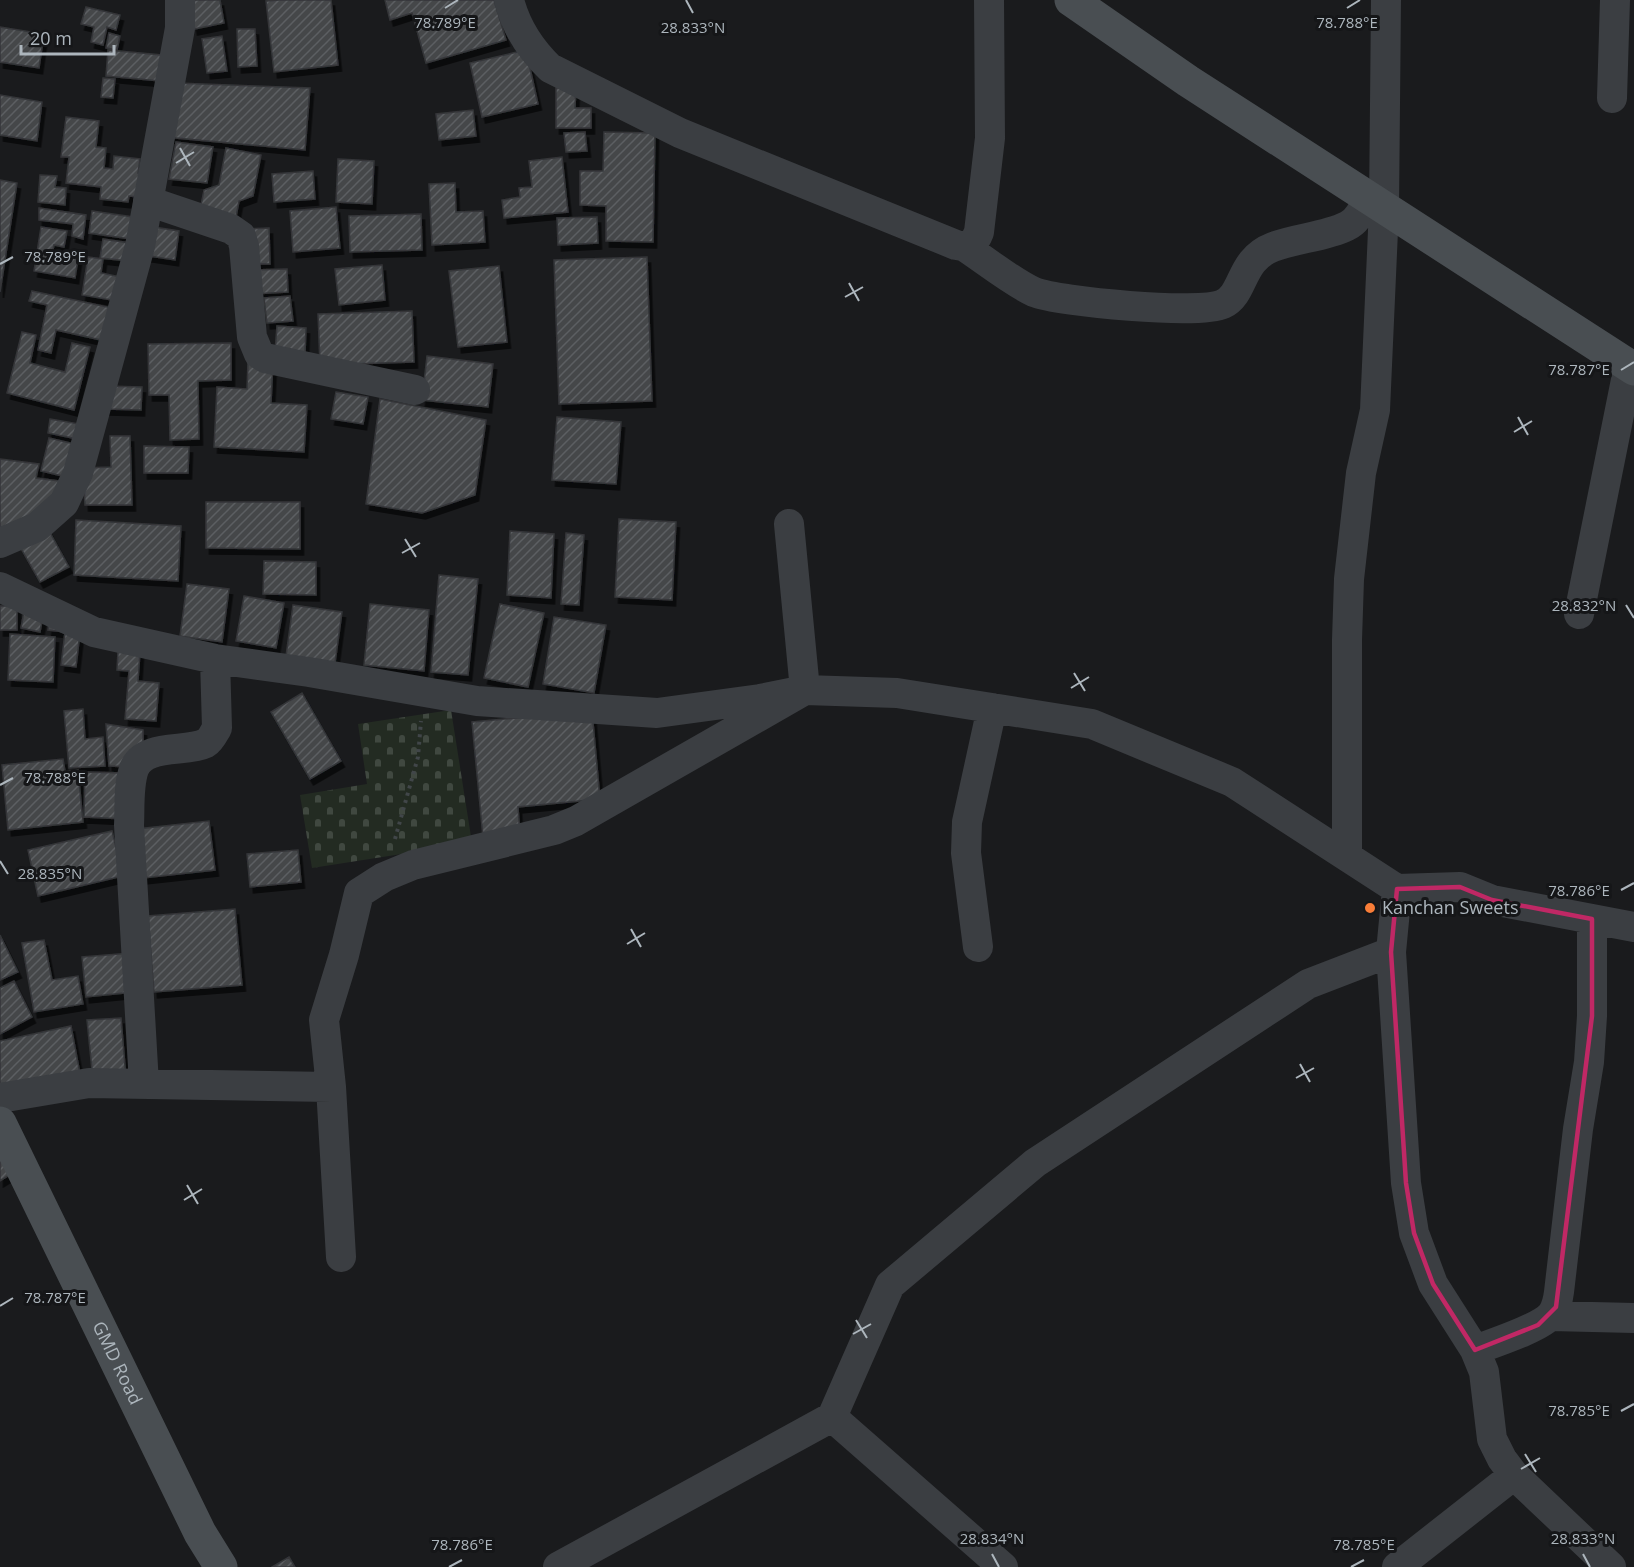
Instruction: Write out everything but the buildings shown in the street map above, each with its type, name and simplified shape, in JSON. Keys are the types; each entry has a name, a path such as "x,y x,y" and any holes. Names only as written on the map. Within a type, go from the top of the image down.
{"main road":[{"path":"1071,0 1188,81 1631,367"},
{"name":"GMD Road","path":"0,1123 200,1533 221,1567"}],"street":[{"path":"0,543 37,527 64,503 78,473 140,246 180,28 180,0"},
{"path":"509,0 523,34 533,51 550,68 680,133 965,247 1027,288 1052,298 1141,306 1205,308 1225,303 1236,292 1244,272 1255,257 1272,248 1348,226 1376,202"},
{"path":"965,247 976,241 979,232 990,138 989,0"},
{"path":"1347,856 1349,579 1361,473 1375,410 1376,202 1386,0"},
{"path":"1612,98 1615,0"},
{"path":"148,201 231,229 241,236 244,246 252,337 259,354 265,358 415,390"},
{"path":"1580,614 1631,367"},
{"path":"789,524 805,690"},
{"path":"0,586 94,632 215,659 309,672 477,701 657,713 760,699 805,690 897,693 1092,724 1232,782 1397,890 1460,887 1492,900 1634,927"},
{"path":"144,1083 129,825 131,786 135,768 143,758 156,752 205,743 212,737 217,728 215,659"},
{"path":"340,1257 331,1087 324,1020 344,955 359,893 384,877 413,865 554,830 576,821 805,690"},
{"path":"978,947 966,853 967,822 992,708"},
{"path":"1397,890 1391,952 1406,1183 1414,1233 1433,1284 1474,1350 1484,1372 1492,1439 1502,1459 1514,1475 1611,1567"},
{"path":"1474,1350 1538,1325 1551,1316 1556,1306 1578,1129 1589,1062 1592,1016 1592,919"},
{"path":"558,1567 832,1417 890,1285 1035,1163 1308,984 1391,952"},
{"path":"0,1098 89,1083 331,1087"},
{"path":"1551,1316 1634,1318"},
{"path":"832,1417 1003,1567"},
{"path":"1397,1567 1514,1475"}],"path":[{"path":"384,877 418,757 424,692"}],"highlighted area":[{"path":"1460,887 1492,900 1592,919 1592,1016 1556,1307 1538,1325 1475,1350 1433,1284 1414,1233 1406,1183 1391,952 1397,889"}],"green space":[{"path":"451,710 472,843 312,868 300,795 367,784 358,724"}],"place":[{"name":"Kanchan Sweets","path":"1370,908"}]}
